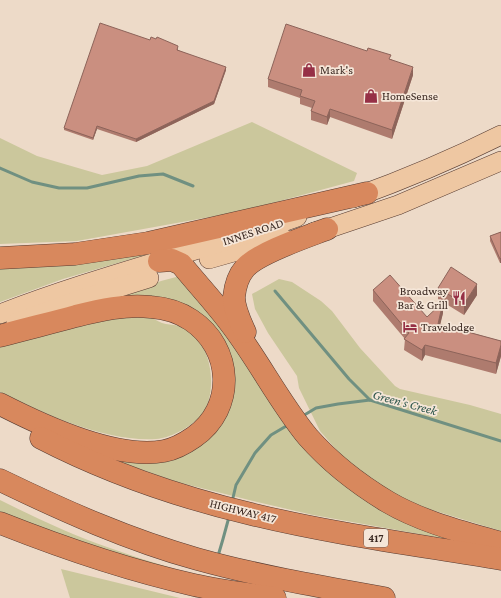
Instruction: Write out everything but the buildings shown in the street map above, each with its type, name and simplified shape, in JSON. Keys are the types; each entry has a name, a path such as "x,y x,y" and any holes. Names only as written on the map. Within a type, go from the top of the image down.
{"highway":[{"path":"0,258 75,254 148,243 367,193"},
{"path":"264,373 245,332 235,305 235,293 238,279 245,268 256,260 327,229"},
{"path":"159,261 172,260 181,264 233,327 283,403 308,437 343,471 389,502 430,521 501,543"},
{"path":"0,336 88,313 123,307 145,306 168,310 190,319 208,334 220,355 224,382 222,398 219,406 206,427 200,433 180,446 173,449 156,452 125,451 89,442 50,427 0,404"},
{"name":"HIGHWAY 417","path":"0,416 45,440 112,470 214,505 320,528 501,559"},
{"path":"0,480 49,504"},
{"path":"0,485 103,527 197,559 232,568 384,598"},
{"path":"0,524 98,559 194,585 230,592 275,598"}],"main road":[{"name":"INNES ROAD","path":"0,314 59,292 256,232 367,193 460,155 501,135"},
{"name":"INNES ROAD","path":"0,330 95,295 285,238 327,229 398,205 501,161"}],"shaded area":[{"path":"252,122 357,173 354,181 243,211 77,241 0,244 0,138 37,156 102,175 147,166"},
{"path":"176,246 63,279 0,302 0,262"},
{"path":"180,276 215,316 295,436 475,544 313,515 177,482 120,462 122,456 139,459 224,410 214,330 109,301 161,281"},
{"path":"279,279 292,282 321,301 332,311 360,348 395,386 400,389 470,405 501,414 501,531 429,509 403,499 367,479 347,462 320,431 299,388 297,376 268,333 255,309 252,294"},
{"path":"146,314 162,323 181,326 191,331 198,338 207,357 211,379 209,401 201,415 184,429 169,436 156,439 136,439 116,436 76,425 36,409 0,392 0,346 72,324"},
{"path":"0,500 82,538 168,567 167,572 0,517"},
{"path":"61,569 180,598 70,598"}],"waterway":[{"path":"0,168 32,182 59,188 87,188 139,176 163,174 193,186"},
{"path":"275,291 349,379 370,400"},
{"name":"Green's Creek","path":"301,417 316,408 370,400 501,441"},
{"name":"Green's Creek","path":"232,502 236,485 255,453 271,435 288,425"},
{"name":"Green's Creek","path":"218,556 229,517"}],"place":[{"name":"Mark's","path":"309,70"},
{"name":"HomeSense","path":"371,96"},
{"name":"Broadway Bar & Grill","path":"459,298"},
{"name":"Travelodge","path":"410,327"}]}
